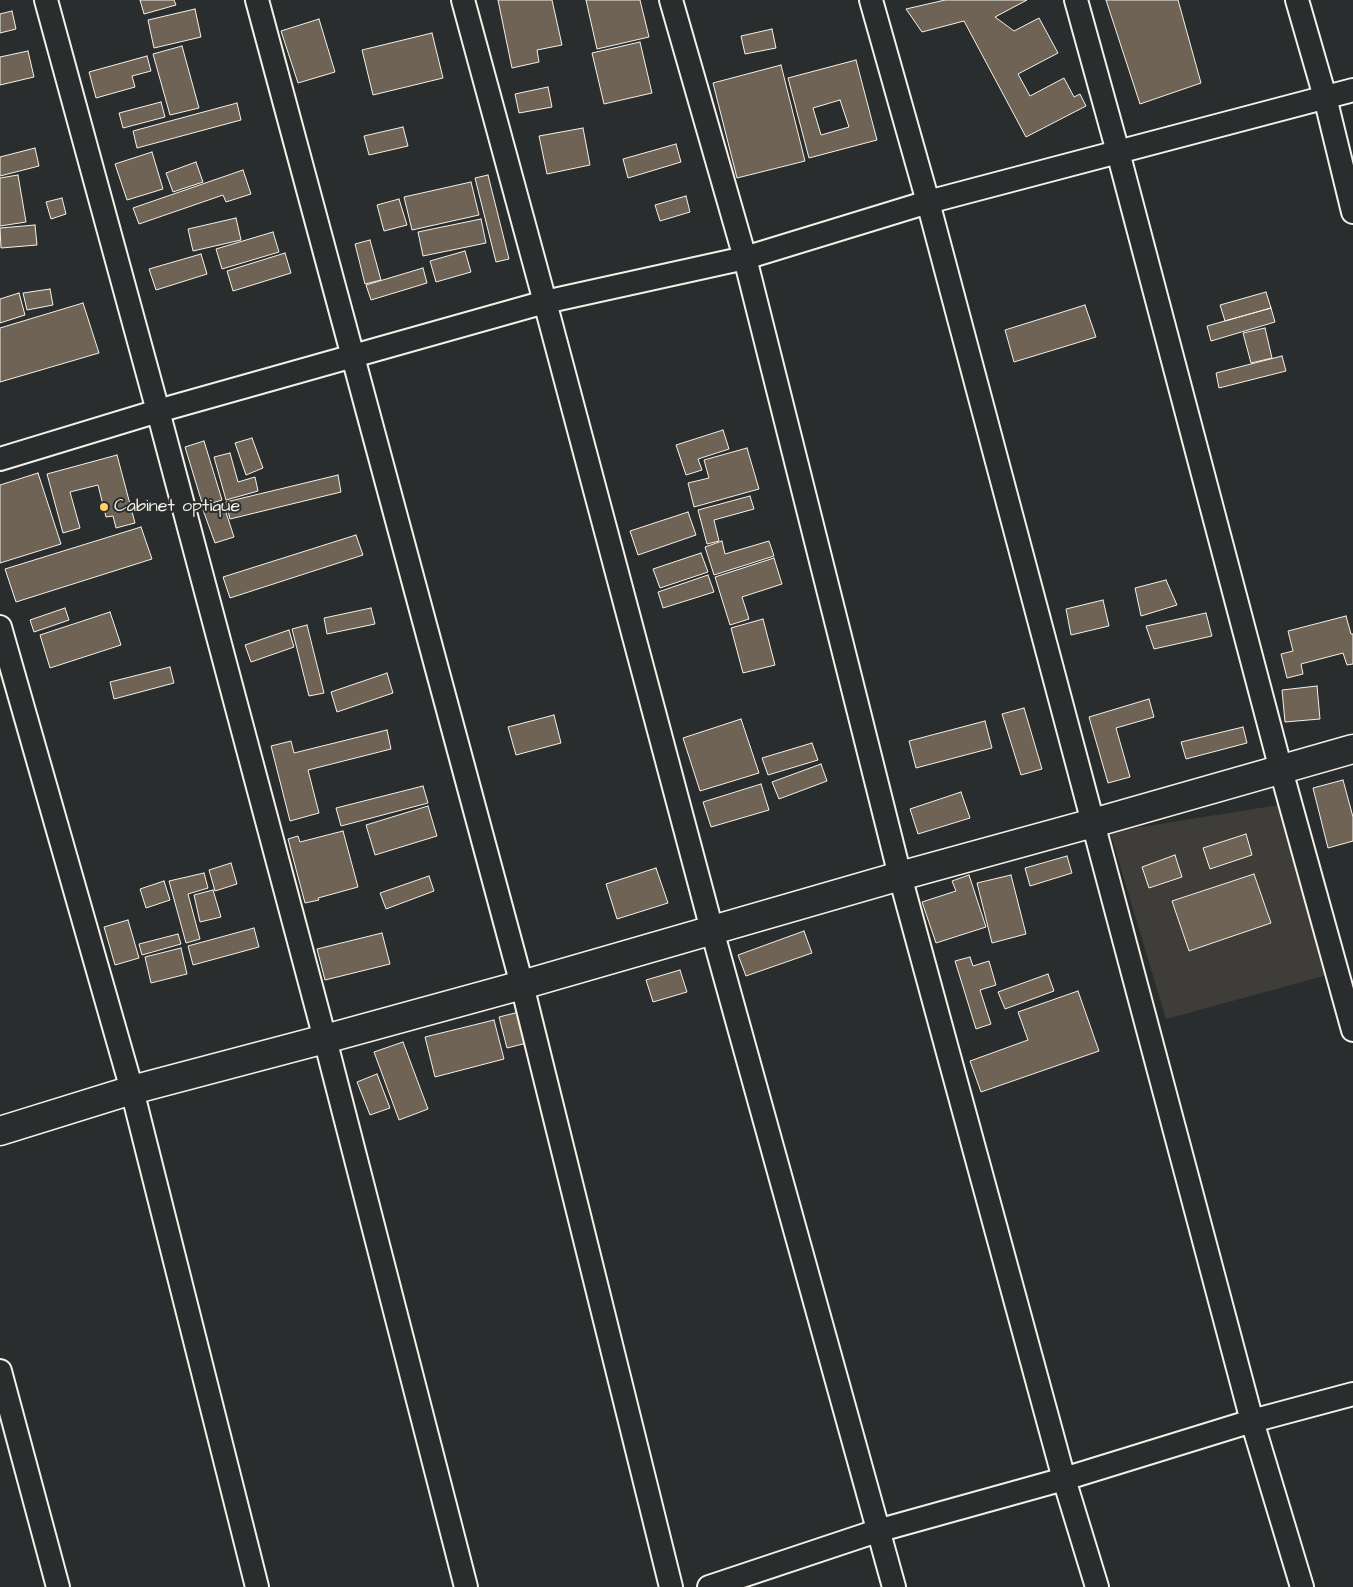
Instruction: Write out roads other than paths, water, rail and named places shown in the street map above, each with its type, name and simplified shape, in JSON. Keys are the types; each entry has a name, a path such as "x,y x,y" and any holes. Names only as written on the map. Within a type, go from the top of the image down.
{"street":[{"path":"46,0 158,411 325,1039 466,1587"},
{"path":"257,0 522,985 671,1587"},
{"path":"463,0 712,930 894,1587"},
{"path":"671,0 745,258 900,876 1064,1479 1097,1587"},
{"path":"871,0 928,202 1252,1421 1302,1587"},
{"path":"1076,0 1281,770 1353,1030"},
{"path":"1297,0 1325,97 1353,212"},
{"path":"0,459 158,411 545,302 745,258 928,202 1353,90"},
{"path":"0,627 132,1090 257,1587"},
{"path":"0,1130 132,1090 522,985 900,876 1353,749"},
{"path":"0,1371 58,1587"},
{"path":"709,1587 877,1531 1064,1479 1252,1421 1353,1394"}],"place":[{"name":"Cabinet optique","path":"104,507"}]}
